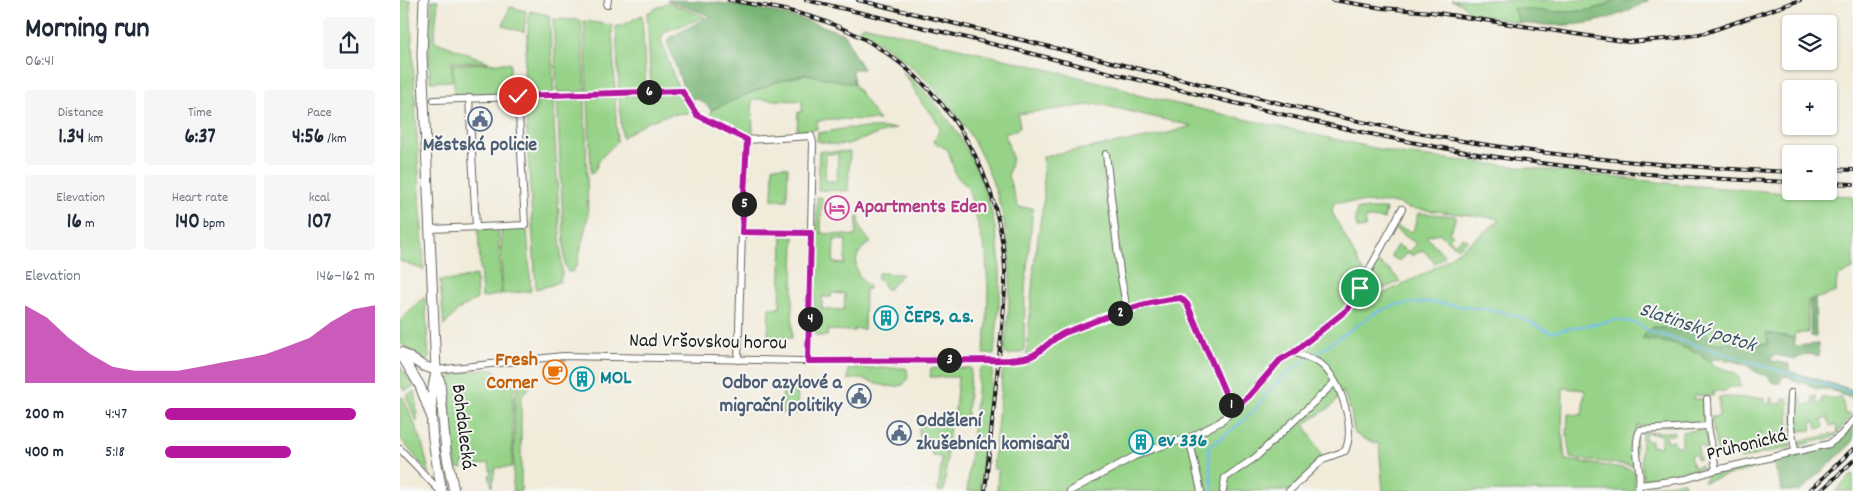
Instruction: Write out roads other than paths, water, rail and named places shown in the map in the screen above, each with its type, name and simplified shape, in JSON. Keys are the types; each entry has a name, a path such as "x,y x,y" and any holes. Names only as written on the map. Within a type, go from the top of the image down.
{"main road":[{"path":"400,352 423,366 436,370 422,55 424,0"},
{"path":"400,352 420,386 431,415"},
{"name":"Bohdalecká","path":"436,370 431,415 431,438 441,491"},
{"name":"Bohdalecká","path":"436,370 440,382 446,452 454,491"}],"street":[{"path":"434,100 682,91 697,115 747,140 811,136 813,142 808,361"},
{"path":"430,229 525,224 518,96"},
{"path":"469,98 476,227"},
{"path":"738,360 747,140"},
{"path":"1106,154 1126,310"},
{"path":"1070,491 1135,456 1189,438 1212,428 1249,396 1272,368 1288,354 1294,352 1348,309 1402,209"},
{"path":"742,232 811,233"},
{"name":"Nad Vršovskou horou","path":"436,370 563,356 808,361 1009,360 1027,358 1036,354 1051,339 1126,310 1162,299 1181,298 1187,304 1230,404 1234,409"},
{"path":"1289,491 1323,459 1345,451 1348,444 1349,426 1345,408 1326,370 1312,360 1294,352"},
{"path":"1223,491 1225,478 1256,457 1334,383"},
{"path":"1791,393 1790,421 1795,451"},
{"path":"1706,399 1708,426 1716,470"},
{"name":"Průhonická","path":"1639,488 1686,479 1832,442 1841,435 1853,420"},
{"path":"1639,488 1638,435 1640,430 1708,426"},
{"path":"1189,438 1201,491"},
{"path":"400,449 441,491"}],"waterway":[{"name":"Slatinský potok","path":"1311,357 1375,313 1394,305 1429,302 1499,311 1520,317 1550,332 1617,320 1636,323 1649,331 1853,393"},
{"name":"Slatinský potok","path":"1213,491 1208,447 1243,421 1276,383 1307,359"}],"railway":[{"path":"729,0 781,9 807,16 832,24 868,41 901,64 930,90 954,121 975,155 990,191 1000,229 1005,269 1004,313 985,491"},
{"path":"806,0 1256,108 1419,144 1501,158 1583,168 1782,182"},
{"path":"858,0 1290,106 1428,135 1545,153 1668,165 1782,172"},
{"path":"1333,0 1382,8 1431,12 1628,42 1678,38 1705,33 1800,0"},
{"path":"1837,169 1853,170"},
{"path":"1837,183 1853,184"},
{"path":"1809,491 1853,449"},
{"path":"1821,491 1853,461"}],"place":[{"name":"Městská policie","path":"480,119"},
{"name":"Apartments Eden","path":"837,208"},
{"name":"ČEPS, a.s.","path":"886,318"},
{"name":"Fresh Corner","path":"555,372"},
{"name":"MOL","path":"582,379"},
{"name":"Odbor azylové a migrační politiky","path":"859,396"},
{"name":"Oddělení zkušebních komisařů","path":"899,433"},
{"name":"ev 336","path":"1141,442"}]}
